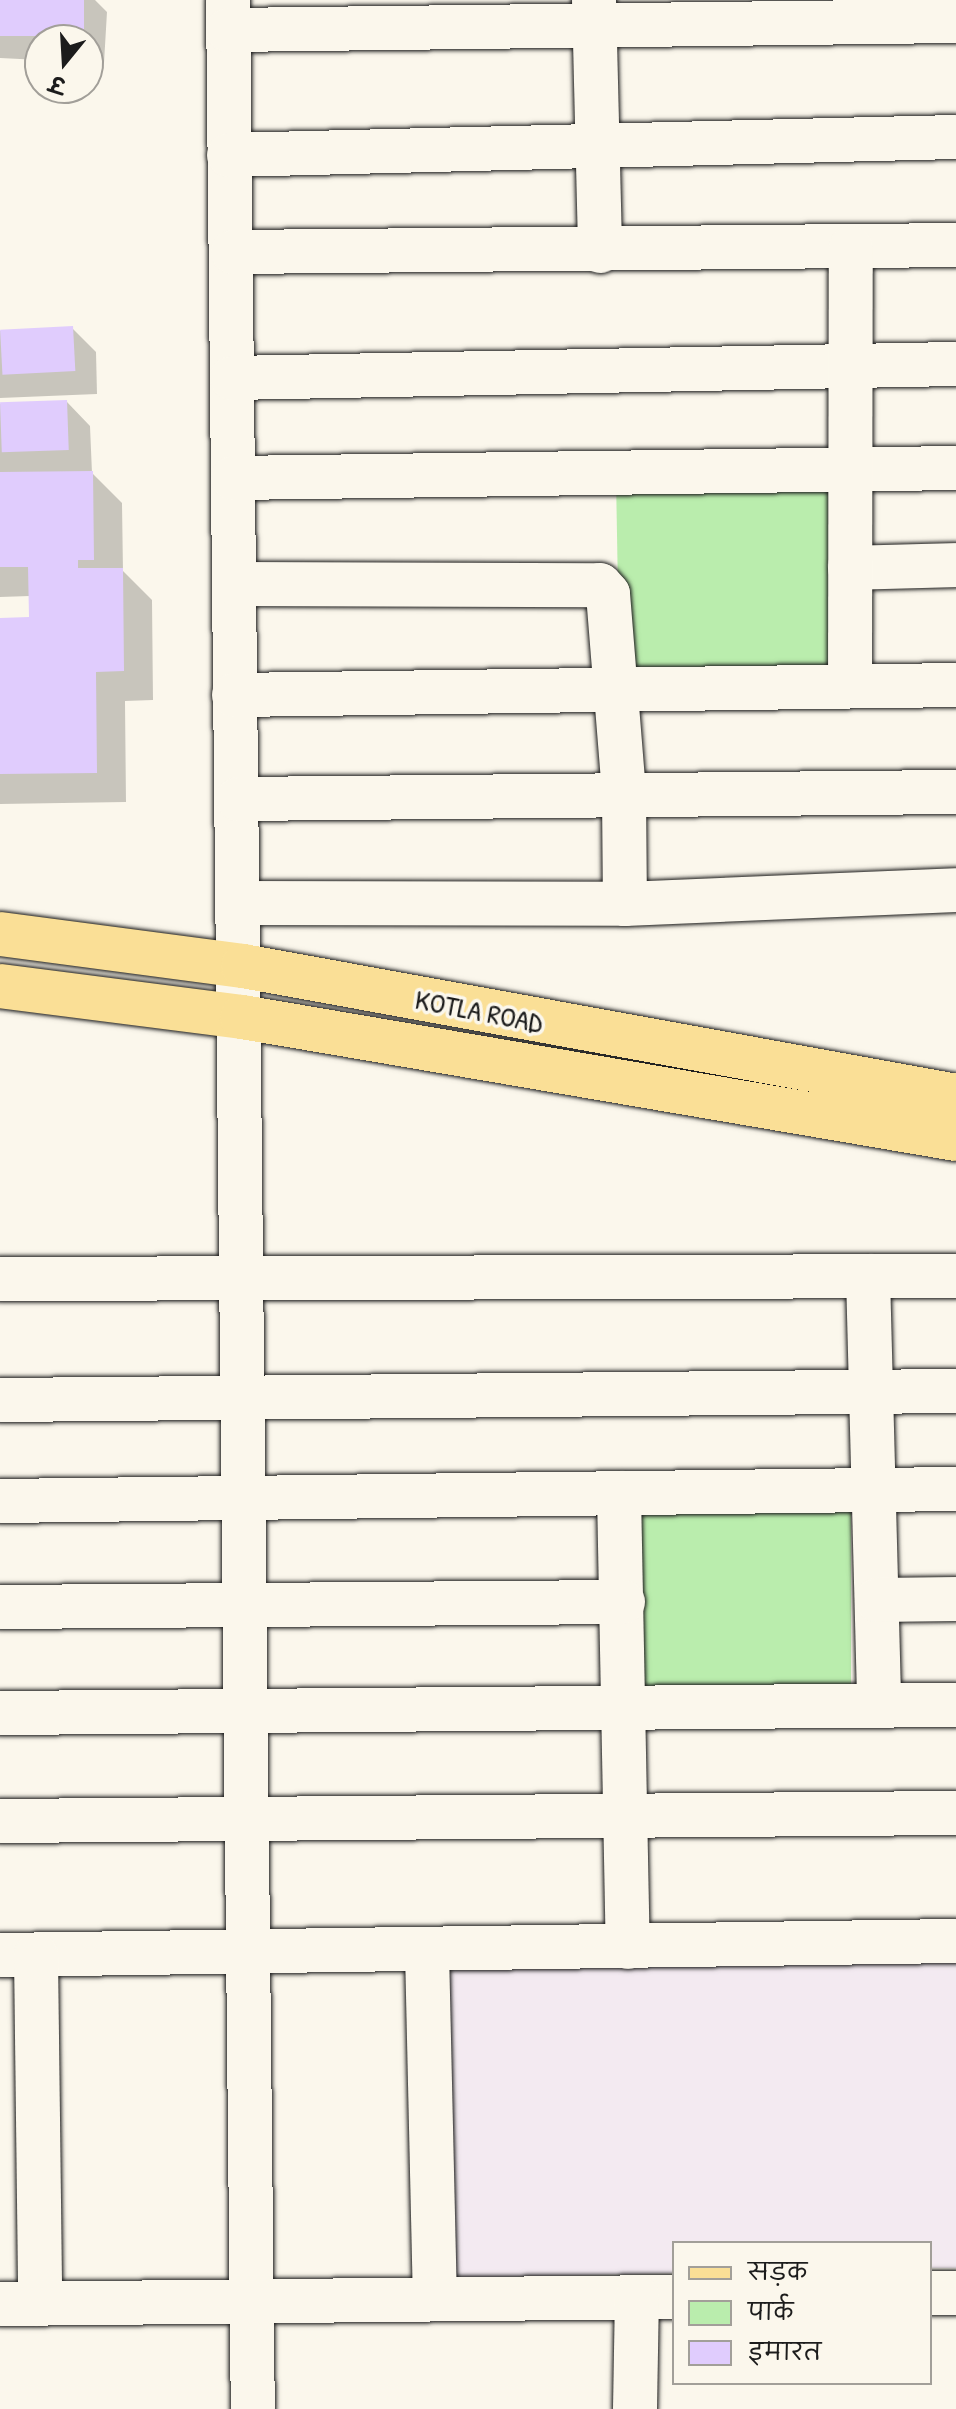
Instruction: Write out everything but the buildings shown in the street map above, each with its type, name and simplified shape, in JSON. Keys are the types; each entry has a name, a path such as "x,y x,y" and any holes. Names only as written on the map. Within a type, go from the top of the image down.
{"main road":[{"name":"KOTLA ROAD","path":"0,934 243,966 956,1096"},
{"name":"KOTLA ROAD","path":"0,986 242,1017 956,1139"}],"street":[{"path":"253,2409 241,1278 243,966 237,903 233,252 228,15 854,11 956,21"},
{"path":"594,12 595,149 600,251"},
{"path":"229,155 595,149 956,137"},
{"path":"233,252 600,251 956,245"},
{"path":"850,686 851,248"},
{"path":"232,378 956,364"},
{"path":"233,478 956,468"},
{"path":"850,568 956,565"},
{"path":"236,584 595,581 608,594 611,692 624,794 625,904"},
{"path":"234,695 956,685"},
{"path":"238,799 956,792"},
{"path":"237,903 625,904 956,890"},
{"path":"868,1276 879,1706"},
{"path":"0,1279 956,1276"},
{"path":"0,1400 956,1391"},
{"path":"0,1501 956,1489"},
{"path":"619,1493 628,1947"},
{"path":"877,1600 956,1599"},
{"path":"0,1607 623,1602"},
{"path":"0,1713 956,1705"},
{"path":"0,1821 956,1813"},
{"path":"635,2409 655,2297 20,2304 18,1955 248,1955 956,1941"},
{"path":"427,1951 435,2299"},
{"path":"932,2293 956,2293"}],"shaded area":[{"path":"956,1957 956,2268 932,2268 932,2241 672,2241 672,2273 455,2278 448,1968"}],"green space":[{"path":"836,475 839,668 619,672 616,479"},
{"path":"630,1502 851,1502 851,1695 630,1695"}]}
